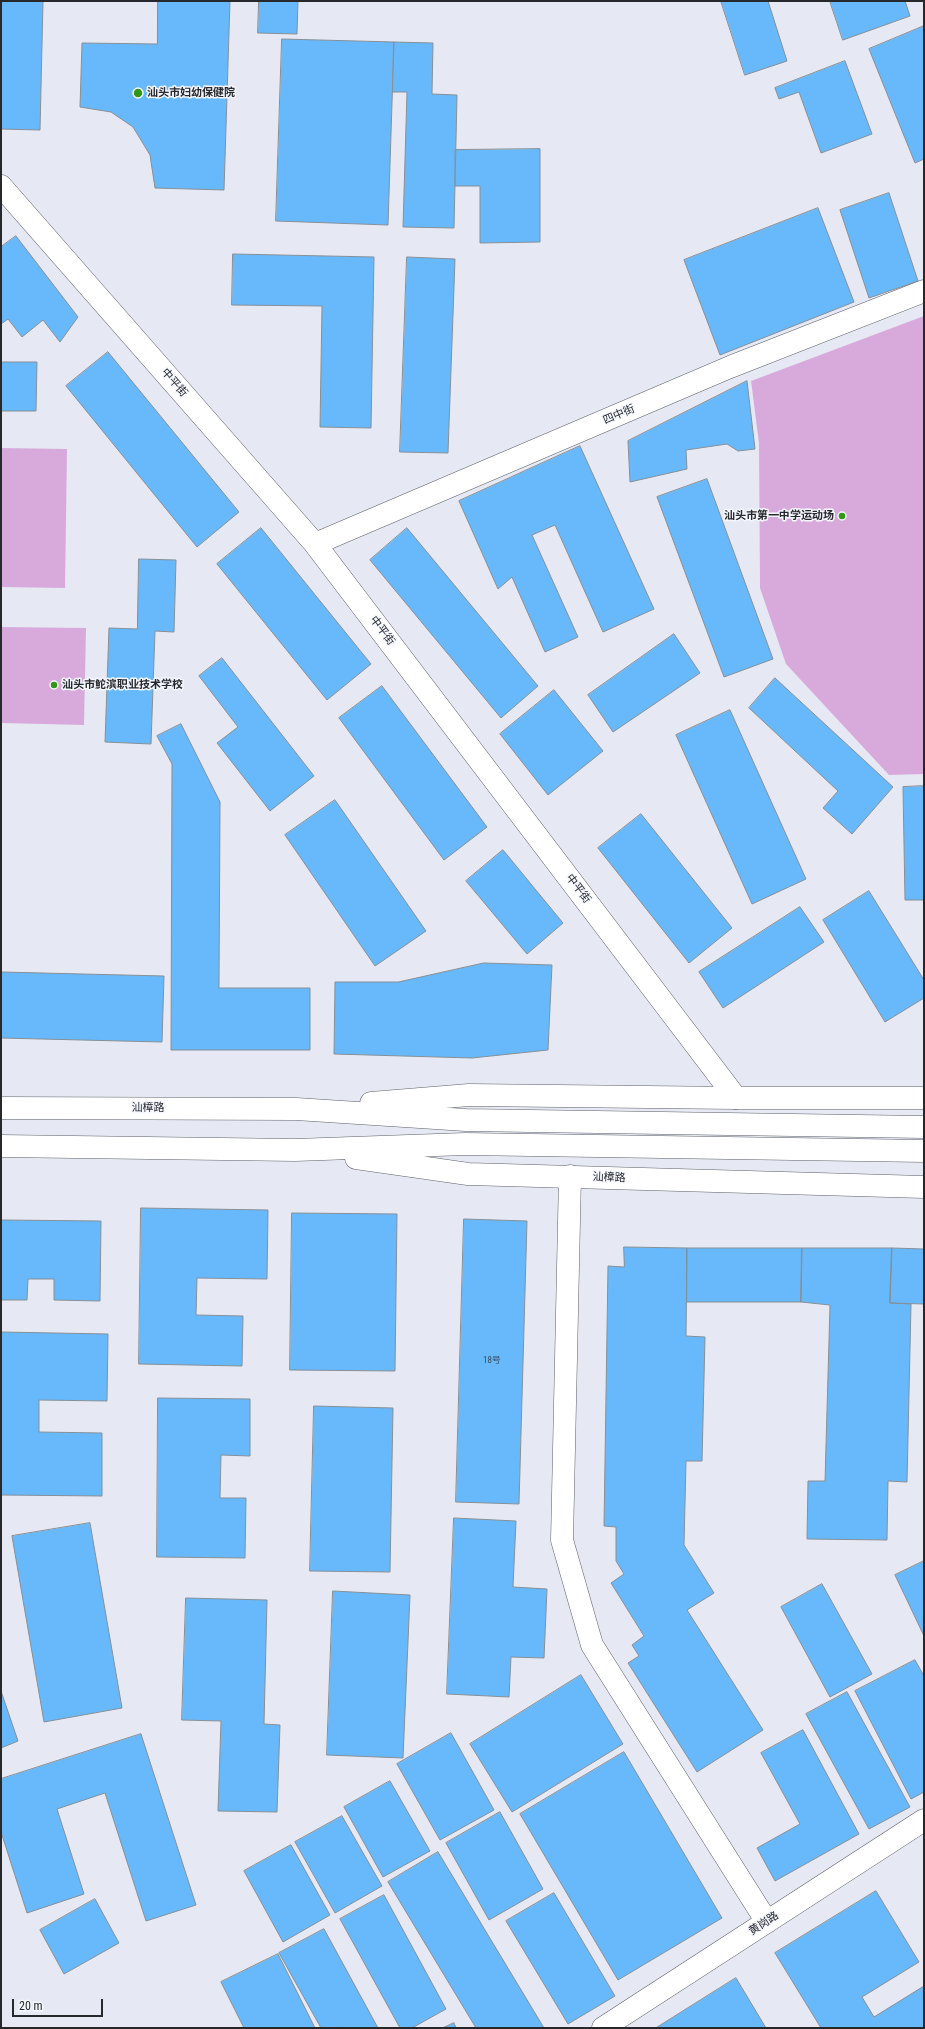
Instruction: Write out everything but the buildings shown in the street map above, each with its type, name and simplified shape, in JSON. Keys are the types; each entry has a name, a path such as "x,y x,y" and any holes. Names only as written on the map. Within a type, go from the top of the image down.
{"street":[{"name":"中平街","path":"1,186 316,544 736,1098"},
{"name":"四中街","path":"316,544 730,367 924,291"},
{"name":"汕樟路","path":"296,1109 469,1095 736,1098 924,1098"},
{"name":"汕樟路","path":"1,1108 296,1109 466,1120 924,1127"},
{"name":"汕樟路","path":"1,1146 295,1150 466,1144 924,1151"},
{"name":"汕樟路","path":"295,1150 468,1174 924,1187"},
{"path":"570,1176 562,1540 592,1645 767,1922"},
{"name":"黄岗路","path":"603,2028 924,1820"}],"shaded area":[{"name":"汕头市第一中学运动场","path":"924,316 924,774 889,775 786,664 760,588 759,443 751,381"},
{"path":"1,448 67,449 65,588 1,587"},
{"path":"1,627 86,628 84,725 1,723"}],"place":[{"name":"汕头市妇幼保健院","path":"138,93"},
{"name":"汕头市第一中学运动场","path":"842,516"},
{"name":"汕头市鮀滨职业技术学校","path":"54,685"}]}
